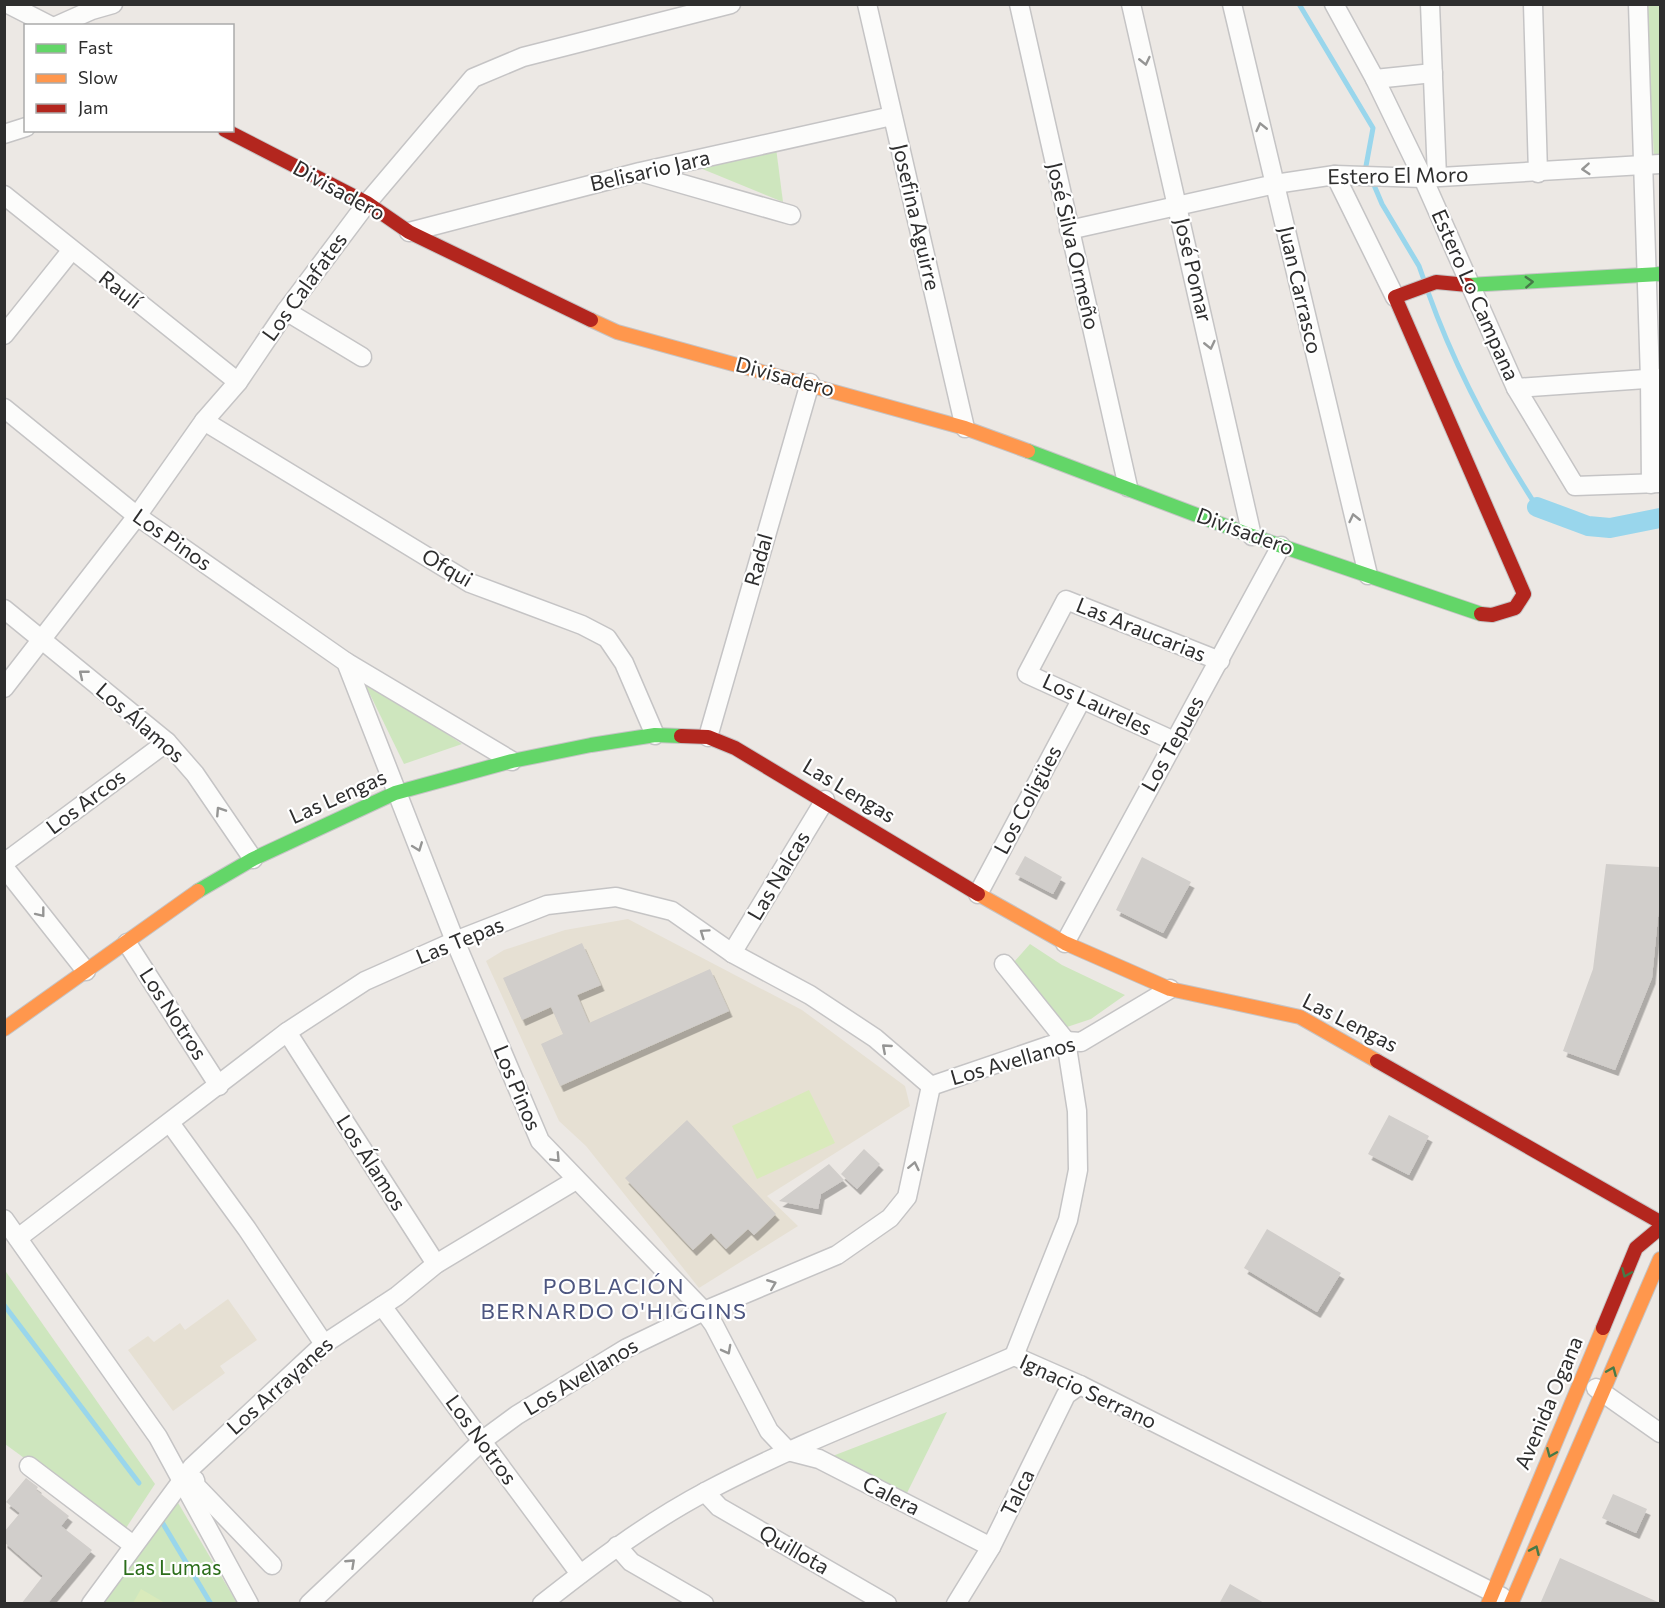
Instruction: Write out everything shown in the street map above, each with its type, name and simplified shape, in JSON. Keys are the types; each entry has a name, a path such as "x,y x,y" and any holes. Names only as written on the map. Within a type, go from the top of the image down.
{"street":[{"path":"8,4 49,24"},
{"path":"46,4 52,24"},
{"path":"58,24 112,4"},
{"name":"Los Calafates","path":"4,688 137,516 204,421 238,382 286,311 367,203 473,78 523,57 731,4"},
{"name":"Josefina Aguirre","path":"867,4 965,428"},
{"name":"José Silva Ormeño","path":"1019,4 1128,487"},
{"name":"José Pomar","path":"1131,4 1179,206 1252,536"},
{"name":"Juan Carrasco","path":"1232,4 1368,575"},
{"name":"Estero Lo Campana","path":"1334,4 1430,177 1471,285 1516,388 1575,486 1656,484"},
{"path":"1430,4 1433,73 1430,177"},
{"path":"1533,4 1538,173"},
{"path":"1638,4 1652,165 1656,484"},
{"path":"1375,79 1433,73"},
{"name":"Belisario Jara","path":"409,232 640,172 781,143 892,116"},
{"path":"4,134 24,128"},
{"name":"Divisadero","path":"229,132 367,203 409,232 617,332 810,383 965,428 1128,487 1252,536 1474,613 1492,615 1515,608 1524,594 1395,297"},
{"name":"Estero El Moro","path":"1069,230 1275,184 1343,175 1430,177 1538,173 1652,165"},
{"path":"640,172 791,215"},
{"path":"1343,175 1395,297 1437,282 1471,285 1654,275"},
{"name":"Raulí","path":"4,195 71,251 238,382"},
{"path":"4,334 71,251"},
{"path":"286,311 362,357"},
{"path":"1516,388 1655,379"},
{"name":"Radal","path":"708,737 810,383"},
{"name":"Los Pinos","path":"4,408 137,516 346,662 512,760"},
{"name":"Ofqui","path":"204,421 470,583 582,625 607,638 624,663 655,735"},
{"name":"Los Tepues","path":"1065,943 1281,546"},
{"name":"Las Araucarias","path":"1047,635 1066,600 1220,661"},
{"name":"Los Álamos","path":"4,609 167,741 195,774 252,859"},
{"name":"Los Laureles","path":"1047,635 1027,674 1174,741"},
{"name":"Los Pinos","path":"346,662 395,793 540,1141 704,1311 714,1325 769,1431 788,1451"},
{"name":"Los Coligües","path":"978,894 1078,706"},
{"name":"Las Lengas","path":"4,1029 128,943 189,897 252,859 395,793 512,760 655,735 708,737 735,748 978,894 1065,943 1170,989 1300,1017 1660,1222"},
{"name":"Los Arcos","path":"4,865 167,741"},
{"name":"Las Nalcas","path":"732,953 825,800"},
{"path":"4,865 86,971"},
{"name":"Las Tepas","path":"18,1238 287,1032 365,981 455,941 547,905 615,897 672,912 732,953 810,995 875,1038 931,1086"},
{"name":"Los Notros","path":"128,943 219,1086"},
{"path":"1004,964 1066,1041 1077,1111 1078,1170 1068,1220 1014,1356"},
{"name":"Los Avellanos","path":"309,1604 483,1440 588,1370 704,1311 837,1256 890,1218 907,1197 931,1086 1066,1041 1081,1042 1170,989"},
{"name":"Los Álamos","path":"287,1032 436,1264"},
{"path":"170,1123 247,1229 324,1344"},
{"name":"Los Arrayanes","path":"91,1604 188,1473 324,1344 382,1306 436,1264 576,1180"},
{"path":"4,1219 158,1437 196,1486 272,1565"},
{"name":"Avenida Ogana","path":"1490,1598 1636,1248 1660,1228"},
{"path":"1512,1602 1660,1259"},
{"name":"Los Notros","path":"382,1306 580,1574"},
{"name":"Ignacio Serrano","path":"542,1604 617,1546 705,1492 788,1451 1014,1356 1080,1384 1490,1598 1512,1602"},
{"path":"1581,1379 1660,1432"},
{"name":"Talca","path":"956,1604 991,1547 1066,1395 1080,1384"},
{"name":"Calera","path":"788,1451 819,1459 991,1547"},
{"path":"29,1466 133,1545"},
{"path":"188,1473 249,1604"},
{"name":"Quillota","path":"705,1492 719,1507 887,1604"},
{"path":"617,1546 630,1562 704,1604"}],"shaded area":[{"path":"628,919 802,1010 905,1086 910,1106 767,1196 798,1226 699,1288 586,1146 559,1121 486,961 504,950 565,930"},
{"path":"228,1299 257,1340 220,1366 225,1373 173,1411 128,1350 148,1336 154,1342 180,1323 185,1330"}],"green space":[{"path":"1646,5 1660,5 1660,157 1654,157"},
{"path":"775,140 783,202 678,159"},
{"path":"362,678 462,744 404,764"},
{"path":"1030,944 1062,965 1125,995 1091,1019 1064,1028 1013,963"},
{"path":"809,1090 835,1143 757,1179 732,1126"},
{"path":"4,1269 155,1484 124,1531 5,1444"},
{"path":"947,1412 906,1495 830,1457"},
{"name":"Las Lumas","path":"177,1501 237,1603 102,1604"},
{"path":"141,1589 165,1603 133,1603"}],"building":[{"path":"1025,856 1062,877 1053,894 1015,874"},
{"path":"1142,857 1191,882 1163,933 1116,910"},
{"path":"1606,864 1660,867 1660,897 1652,978 1615,1070 1563,1051 1593,969"},
{"path":"582,943 601,985 577,995 589,1023 710,969 729,1011 560,1086 541,1044 563,1034 551,1007 522,1020 503,978"},
{"path":"1389,1115 1429,1136 1409,1175 1368,1154"},
{"path":"687,1120 776,1214 754,1235 748,1229 726,1249 711,1233 693,1250 625,1178"},
{"path":"864,1149 880,1164 857,1189 841,1174"},
{"path":"829,1164 844,1180 821,1194 818,1209 779,1201"},
{"path":"1267,1229 1341,1273 1317,1312 1244,1268"},
{"path":"26,1478 38,1487 36,1490 69,1516 61,1526 92,1550 47,1604 21,1604 43,1576 4,1542 4,1532 20,1513 6,1502"},
{"path":"1613,1494 1647,1509 1636,1533 1602,1518"},
{"path":"1560,1558 1660,1603 1660,1604 1540,1604"},
{"path":"1230,1584 1266,1604 1219,1604"}],"waterway":[{"path":"1299,4 1373,128 1366,166 1382,204 1419,266 1424,280"},
{"path":"1428,292 1450,348 1476,402 1537,507"},
{"path":"1537,507 1588,526 1610,528 1660,518"},
{"path":"4,1305 139,1483"},
{"path":"162,1522 211,1604"}],"traffic: fast":[{"path":"1468,285 1660,274"},
{"path":"1028,451 1252,536 1481,614"},
{"path":"198,891 253,859 395,793 512,761 591,745 655,735 681,736"}],"traffic: slow":[{"path":"591,320 617,332 965,428 1028,451"},
{"path":"4,1029 198,891"},
{"path":"978,894 1065,943 1170,989 1300,1017 1377,1061"},
{"path":"1511,1604 1660,1259"},
{"path":"1488,1604 1603,1328"}],"traffic: jam":[{"path":"229,132 367,203 409,232 591,320"},
{"path":"1468,285 1436,282 1395,297 1524,594 1515,608 1492,615 1481,614"},
{"path":"681,736 708,737 735,748 978,894"},
{"path":"1377,1061 1660,1222"},
{"path":"1603,1328 1636,1248 1660,1228"}],"district":[{"name":"POBLACIÓN BERNARDO O'HIGGINS","path":"614,1298"}]}
